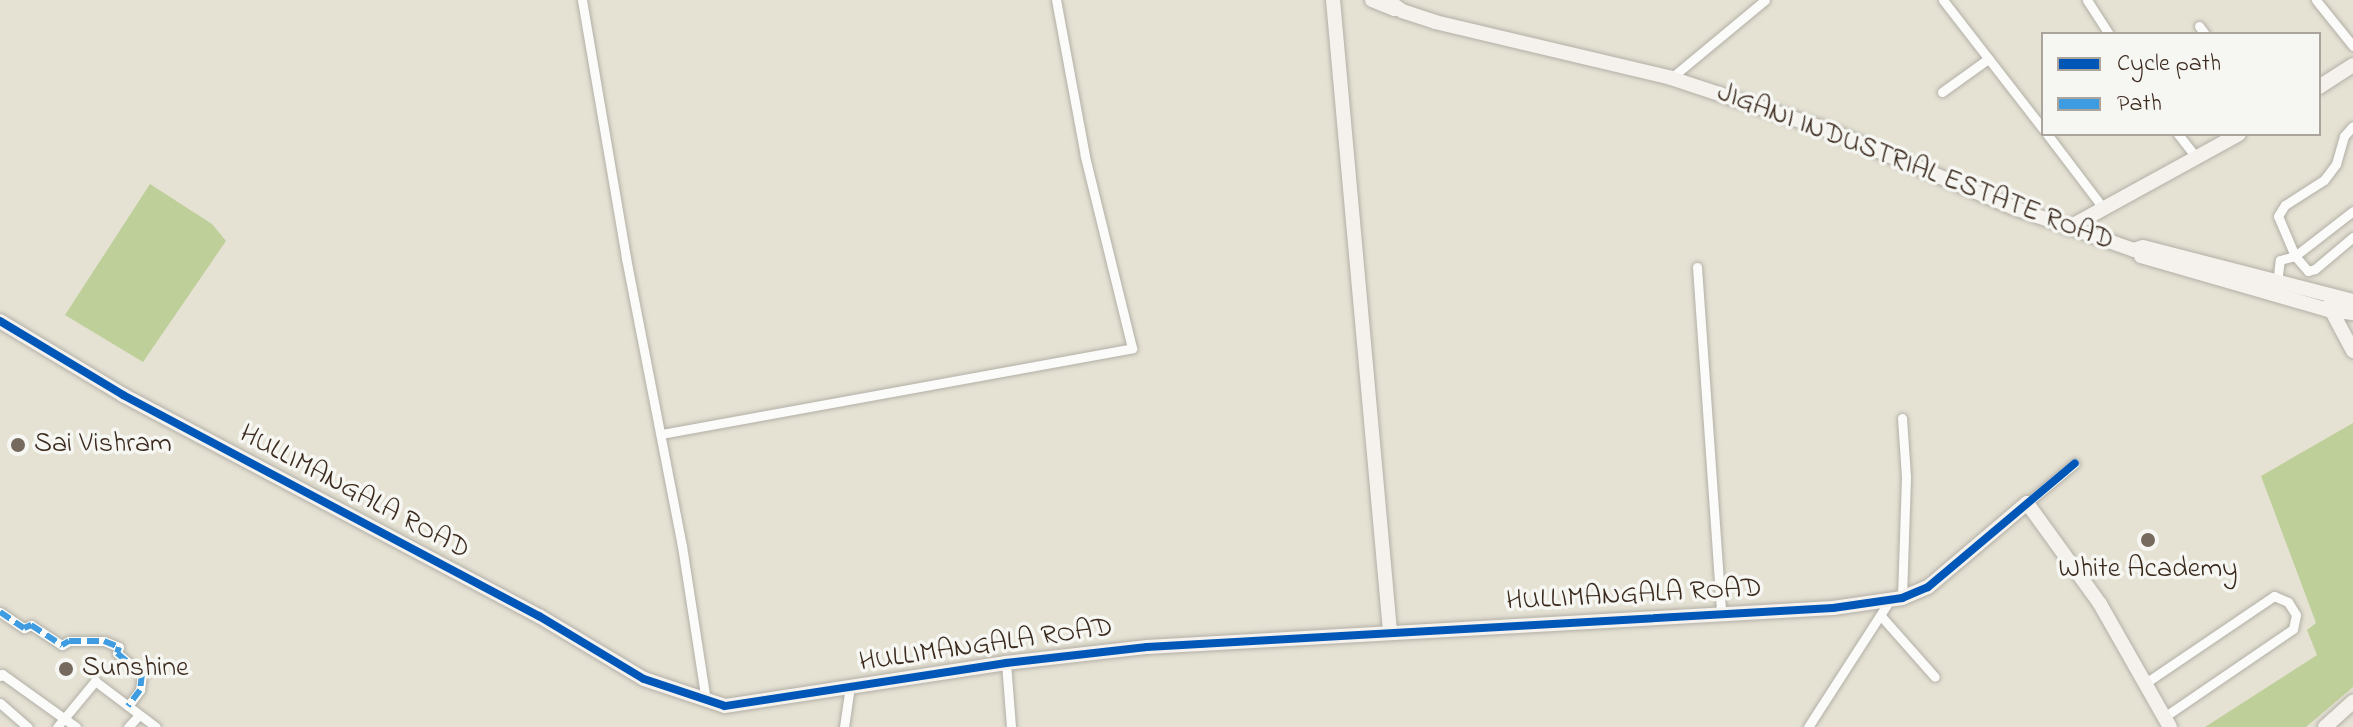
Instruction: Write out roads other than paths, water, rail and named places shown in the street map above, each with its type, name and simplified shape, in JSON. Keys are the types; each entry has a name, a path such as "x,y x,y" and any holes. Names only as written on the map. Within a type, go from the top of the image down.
{"street":[{"path":"582,0 706,701"},
{"path":"661,434 1132,348 1085,156 1056,0"},
{"path":"1333,0 1390,631"},
{"path":"1372,0 1402,11"},
{"name":"JIGANI INDUSTRIAL ESTATE ROAD","path":"1387,0 1402,11 1481,35 1671,78 1831,131 2068,228 2158,261 2329,304 2353,301"},
{"path":"1671,78 1765,0"},
{"path":"1943,0 2041,127"},
{"path":"2087,0 2108,32"},
{"path":"2316,0 2353,46"},
{"path":"1942,92 1988,59"},
{"path":"2321,86 2353,65"},
{"path":"2353,126 2344,136 2336,164 2324,180 2285,205 2278,216 2295,256 2308,271 2315,269 2353,237"},
{"path":"2048,136 2104,209"},
{"path":"2180,136 2197,158"},
{"path":"2068,228 2236,136"},
{"path":"2277,283 2280,260 2295,256 2353,211"},
{"name":"JIGANI INDUSTRIAL ESTATE ROAD","path":"2134,250 2143,247 2277,283 2353,313"},
{"path":"1697,267 1721,614"},
{"path":"2329,304 2353,351"},
{"name":"HULLIMANGALA ROAD","path":"0,321 123,395 539,616 644,679 725,706 1006,663 1147,647 1833,608 1896,599 1928,587 2075,463"},
{"path":"1808,727 1881,616 1896,599 1906,477 1902,418"},
{"path":"2027,503 2100,604 2144,684 2167,722 2293,629 2296,615 2288,602 2274,596 2144,684"},
{"path":"0,612 62,645 69,641 104,641 119,647 117,653 142,674 140,690 128,706"},
{"path":"1881,616 1935,677"},
{"path":"1006,663 1011,727"},
{"path":"1,674 76,727"},
{"path":"57,727 95,681 156,727"},
{"path":"844,727 850,686"},
{"path":"2325,727 2353,702"},
{"path":"0,703 28,727"},
{"path":"128,727 139,715"}],"place":[{"name":"Sai Vishram","path":"18,445"},
{"name":"White Academy","path":"2148,540"},
{"name":"Sunshine","path":"66,669"}]}
